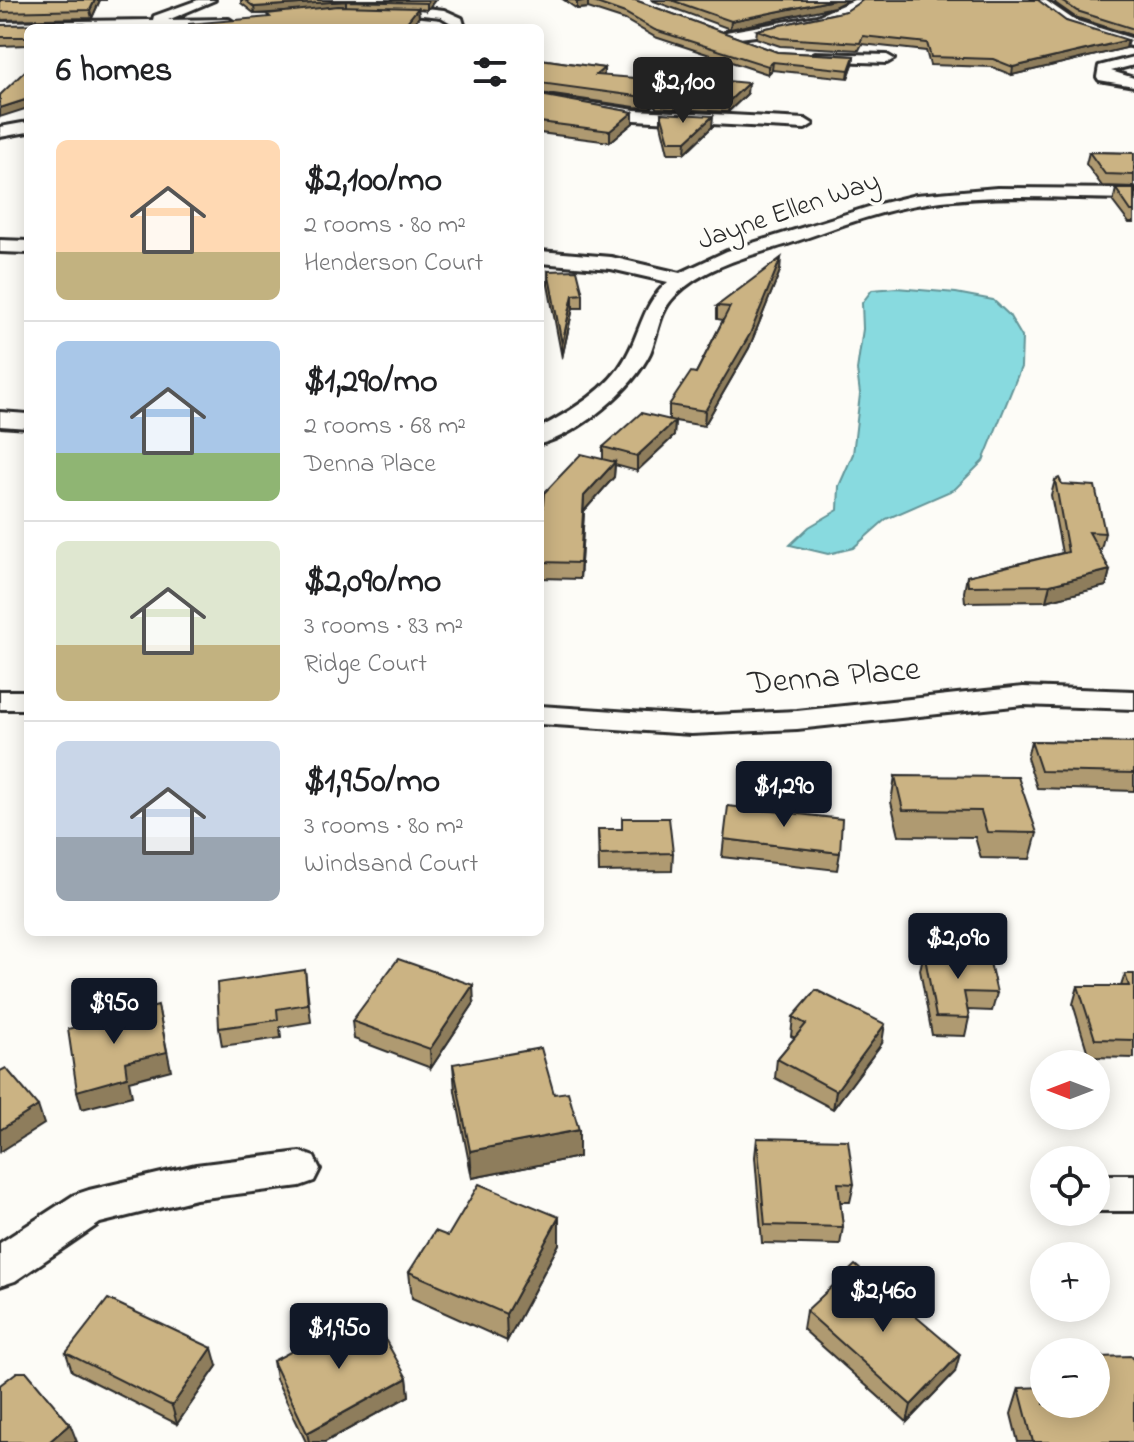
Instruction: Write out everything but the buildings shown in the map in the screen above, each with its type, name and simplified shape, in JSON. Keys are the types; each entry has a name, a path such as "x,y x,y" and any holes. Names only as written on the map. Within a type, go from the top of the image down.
{"street":[{"path":"147,24 209,0"},
{"path":"758,48 719,34 837,14 858,6 862,0"},
{"path":"1038,0 1054,15 1072,24 1134,43"},
{"path":"142,24 141,16 156,4"},
{"path":"361,7 444,14 457,24"},
{"path":"212,24 244,21"},
{"path":"3,29 24,29"},
{"path":"799,55 887,59"},
{"path":"1134,61 1104,69 1104,77 1134,82"},
{"path":"544,100 650,116 805,124"},
{"path":"0,132 24,128"},
{"name":"Jayne Ellen Way","path":"544,435 578,416 616,386 637,356 654,308 684,280 734,255 917,200 963,195 1134,194"},
{"path":"0,246 24,247"},
{"path":"544,257 611,263 684,280"},
{"path":"0,419 24,421"},
{"name":"Denna Place","path":"544,715 691,725 797,720 1023,696 1134,700"},
{"path":"0,700 24,700"},
{"path":"0,1267 89,1208 196,1182 300,1169"},
{"path":"1110,1193 1134,1193"}],"water":[{"path":"896,288 956,293 993,300 1009,315 1022,337 1021,367 983,461 955,489 886,519 853,548 828,554 790,545 809,527 838,510 839,486 853,454 860,394 857,370 863,329 862,303 872,290"}]}
